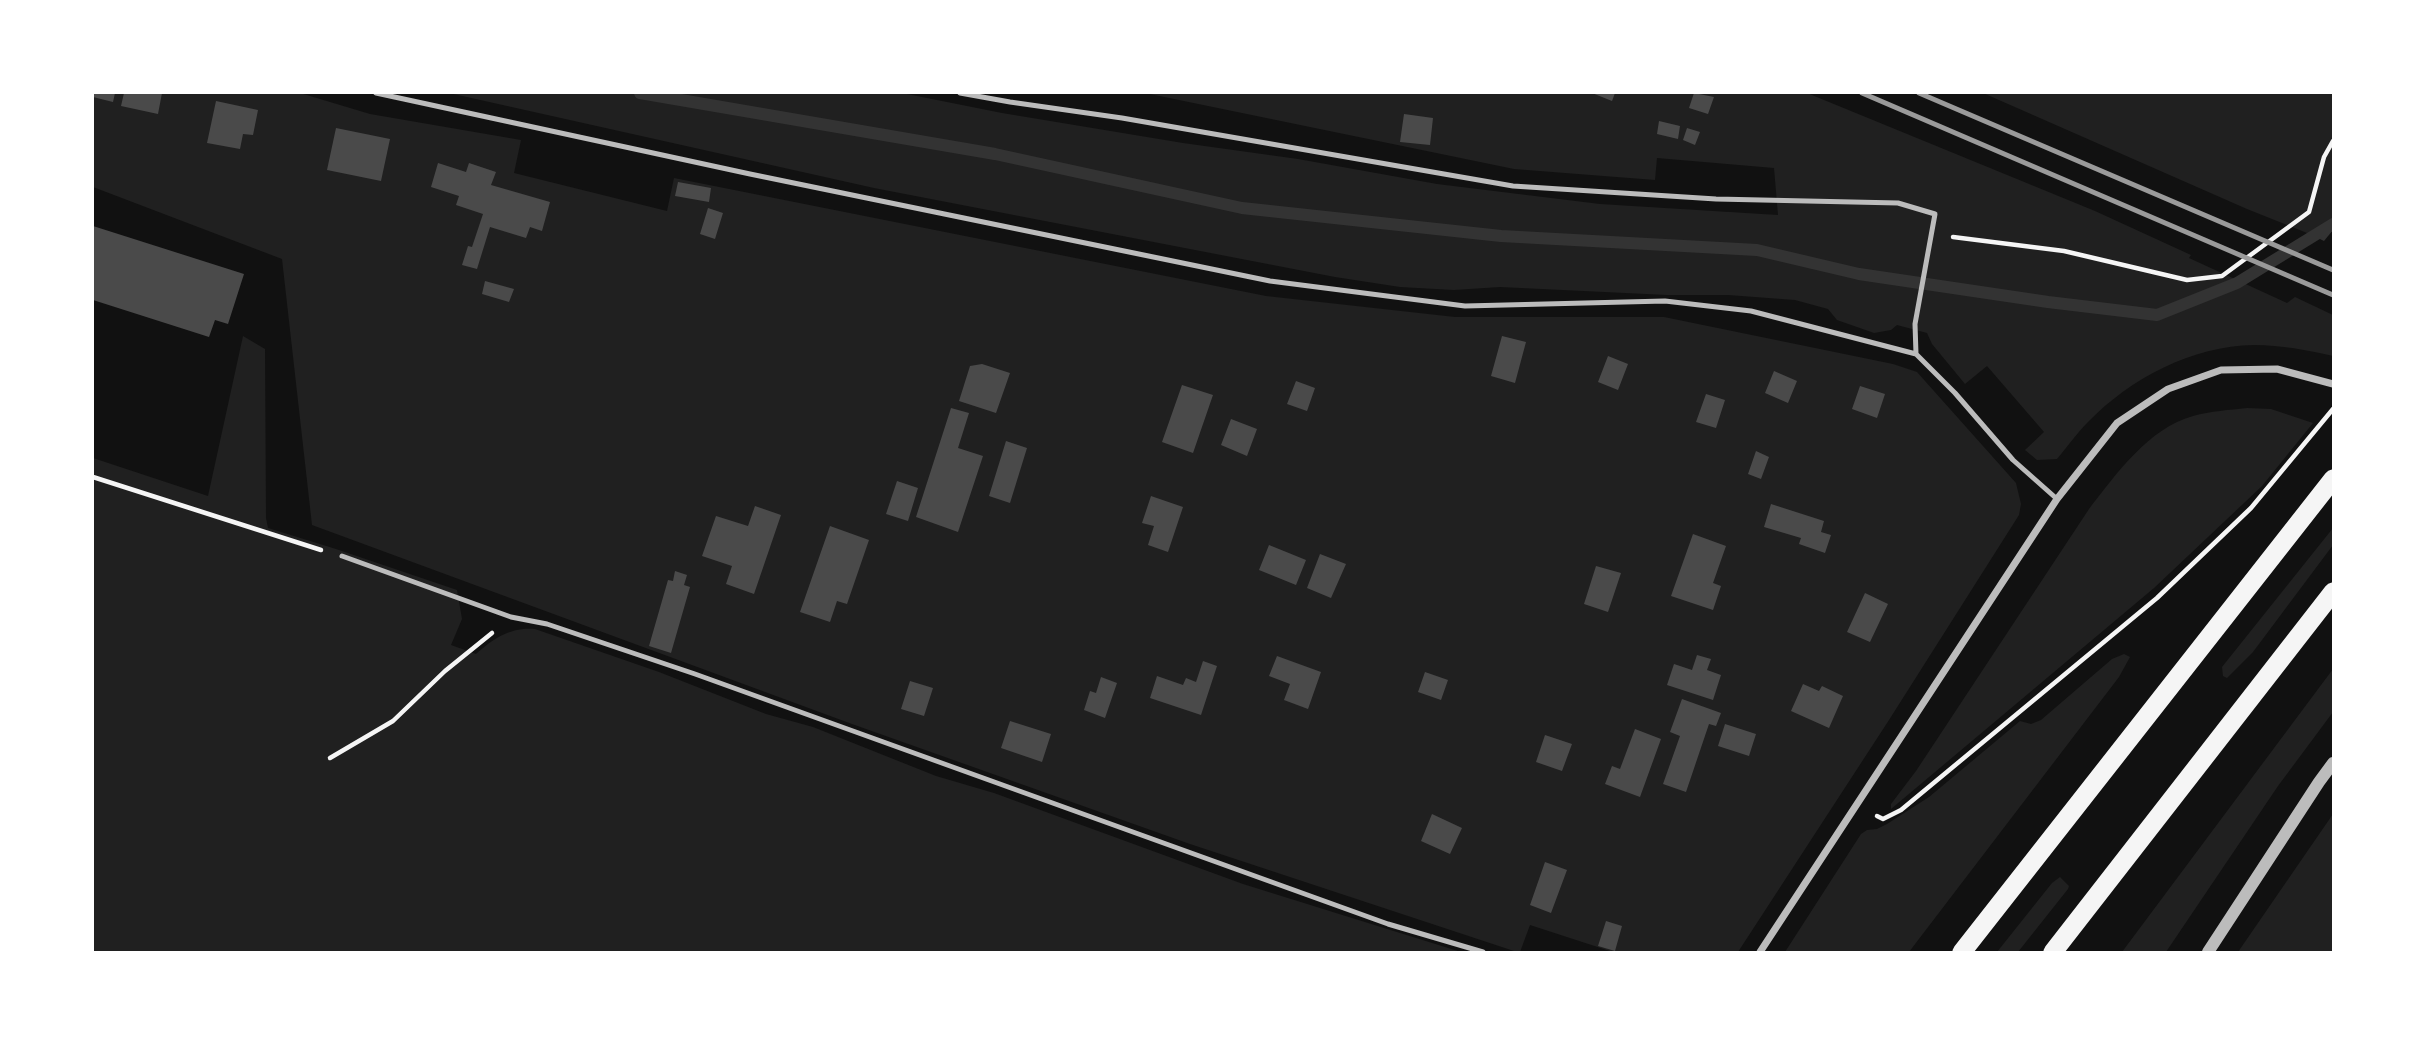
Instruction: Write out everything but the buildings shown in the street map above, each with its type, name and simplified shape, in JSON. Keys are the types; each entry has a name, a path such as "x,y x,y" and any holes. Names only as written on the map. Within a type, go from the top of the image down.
{"highway":[{"path":"1962,952 2328,485"},
{"path":"2053,952 2333,592"}],"street":[{"path":"1760,952 2056,499 2117,423 2168,389 2221,370 2277,369 2333,384"},
{"path":"2208,952 2333,763"}],"lane":[{"path":"376,93 750,174 1270,281 1465,306 1665,301 1751,311 1916,354 1955,393 2013,460 2056,499"},
{"path":"960,93 1122,118 1513,186 1716,199 1898,203 1935,214 1915,324 1916,354"},
{"path":"342,556 511,617 547,624 658,662 1388,924 1483,952"}],"path":[{"path":"1933,235 2064,251 2187,280 2222,276 2309,212 2324,157 2333,141"},
{"path":"1856,808 1883,819 1901,810 2158,598 2244,515 2333,409"},
{"path":"93,477 342,556"},
{"path":"330,758 393,721 446,671 511,617"}],"shaded area":[{"path":"93,93 300,93 370,114 521,140 514,173 667,211 674,178 1266,296 1455,317 1664,317 1893,364 1917,372 2016,483 2021,504 2019,515 1738,952 1613,952 1530,925 1520,952 1517,952 1190,844 852,724 312,525 282,259 93,187"},
{"path":"449,93 902,93 1002,113 1298,159 1437,184 1600,204 1778,215 1774,168 1657,158 1655,180 1514,169 1145,93 1807,93 2095,211 2287,303 2295,297 2333,315 2333,356 2294,348 2254,345 2208,351 2186,358 2143,379 2105,406 2057,459 2037,460 2025,450 2044,432 1987,366 1965,384 1932,344 1927,333 1897,325 1891,330 1874,333 1837,320 1828,309 1795,300 1500,287 1454,290 1400,287 1335,277 874,188"},
{"path":"1983,93 2333,93 2333,219 2312,235"},
{"path":"2333,219 2333,230 2324,241 2312,235"},
{"path":"243,336 265,349 268,528 457,590 462,619 451,645 476,654 503,635 518,630 535,629 659,672 766,714 813,727 936,776 994,793 1243,884 1461,952 93,952 93,458 208,496"},
{"path":"2247,408 2271,409 2313,423 2262,486 2154,588 1891,809 1891,804 1916,771 2089,509 2122,467 2148,441 2177,422 2207,413"},
{"path":"2333,528 2333,545 2253,652 2227,678 2223,676 2222,667"},
{"path":"2124,654 2130,657 2119,677 1909,952 1785,952 1861,834 1887,824 1929,797 2020,721 2031,724 2041,720 2112,659"},
{"path":"2333,669 2333,712 2278,786 2166,952 2122,952"},
{"path":"2333,814 2333,952 2238,952"},
{"path":"2060,877 2069,886 2068,889 2018,952 1997,952 2052,883"}],"waterway":[{"path":"640,93 995,154 1242,208 1501,236 1757,250 1859,274 2157,315 2237,283 2333,224"}],"railway":[{"path":"1862,93 2333,295"},
{"path":"1919,93 2333,270"}]}
